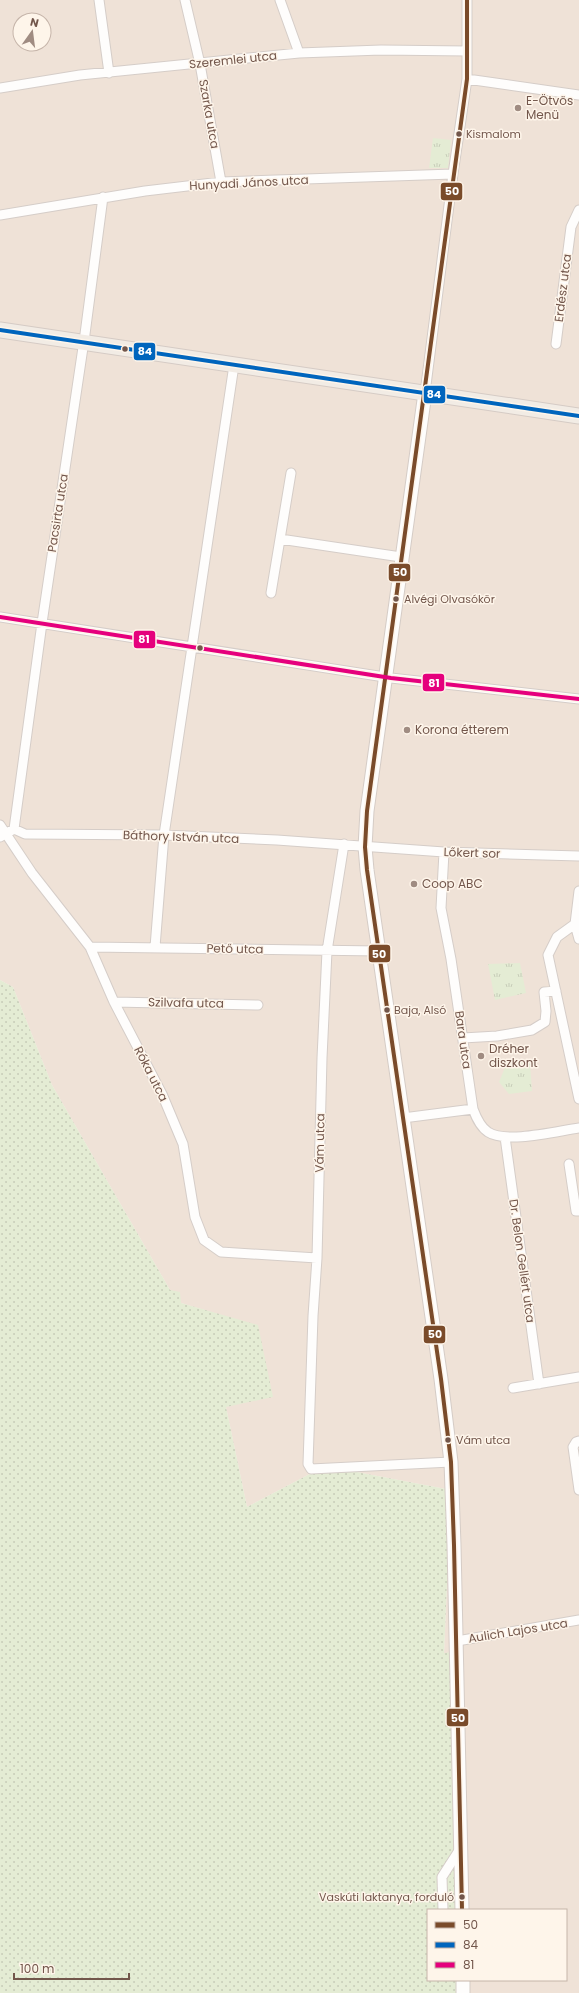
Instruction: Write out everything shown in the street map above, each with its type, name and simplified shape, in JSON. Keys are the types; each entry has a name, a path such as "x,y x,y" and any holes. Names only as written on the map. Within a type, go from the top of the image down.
{"main road":[{"path":"0,330 234,366 579,416"},
{"path":"425,393 401,557 367,811 365,847 442,1386 451,1462 457,1641 462,1909"},
{"path":"463,1981 463,1993"}],"street":[{"path":"100,0 109,73"},
{"name":"Szarka utca","path":"185,0 200,64 220,182"},
{"path":"280,0 299,53"},
{"path":"425,393 453,174 467,79 467,0"},
{"name":"Szeremlei utca","path":"0,88 109,73 299,53 381,50 467,50"},
{"path":"467,79 579,95"},
{"name":"Hunyadi János utca","path":"0,215 103,197 220,182 453,174"},
{"name":"Pacsirta utca","path":"7,833 42,623 84,342 103,197"},
{"name":"Erdész utca","path":"556,344 571,227 579,210"},
{"path":"155,947 164,835 234,366"},
{"path":"272,593 290,473"},
{"path":"280,539 401,557"},
{"path":"0,617 434,683 579,699"},
{"name":"Róka utca","path":"0,825 7,833 32,873 90,947 114,1002 162,1094 183,1144 195,1217 204,1240 221,1252 317,1258"},
{"name":"Báthory István utca","path":"7,833 164,835 344,844 365,847"},
{"name":"Vám utca","path":"344,844 327,951 322,1058 317,1258 308,1464 311,1469 451,1462"},
{"name":"Lőkert sor","path":"365,847 444,852 579,856"},
{"name":"Bara utca","path":"444,852 441,908 451,959 473,1109 478,1121 487,1132 500,1137 579,1128"},
{"path":"579,890 575,924 579,939"},
{"path":"575,924 556,937 548,955 579,1098"},
{"name":"Pető utca","path":"90,947 379,951"},
{"path":"463,1038 497,1036 532,1030 545,1022 546,1011 544,992 556,991"},
{"name":"Szilvafa utca","path":"114,1002 258,1005"},
{"path":"403,1118 473,1109"},
{"name":"Dr. Belon Gellért utca","path":"504,1137 539,1384"},
{"path":"569,1164 576,1211 579,1211"},
{"path":"513,1388 579,1378"},
{"path":"578,1441 573,1447 579,1490"},
{"name":"Aulich Lajos utca","path":"457,1641 579,1620"},
{"path":"443,1909 442,1877 460,1849"}],"shaded area":[{"path":"0,0 579,0 579,1993 461,1993 461,1981 567,1981 567,1909 459,1909 452,1652 444,1654 451,1490 325,1466 247,1507 226,1407 258,1326 181,1303 170,1290 52,1085 13,987 0,980"}],"green space":[{"path":"433,138 451,140 448,168 429,168"},
{"path":"520,963 526,993 495,1000 488,964"},
{"path":"0,980 13,987 52,1085 170,1290 180,1292 181,1303 258,1325 273,1397 226,1407 247,1507 325,1466 451,1490 444,1653 452,1652 458,1909 427,1909 427,1981 460,1981 460,1993 0,1993"},
{"path":"508,1060 530,1063 532,1091 509,1094 499,1082"}],"transit line":[{"name":"50","path":"462,1909 451,1462 441,1379 367,870 365,847 367,811 467,79 467,0"},
{"name":"84","path":"0,330 579,416"},
{"name":"81","path":"0,617 391,678 579,699"}],"place":[{"name":"E-Ötvös Menü","path":"518,108"},
{"name":"Kismalom","path":"459,134"},
{"name":"Alvégi Olvasókör","path":"396,599"},
{"name":"Korona étterem","path":"407,730"},
{"name":"Coop ABC","path":"414,884"},
{"name":"Baja, Alsó","path":"387,1010"},
{"name":"Dréher diszkont","path":"481,1056"},
{"name":"Vám utca","path":"448,1440"},
{"name":"Vaskúti laktanya, forduló","path":"462,1897"}]}
